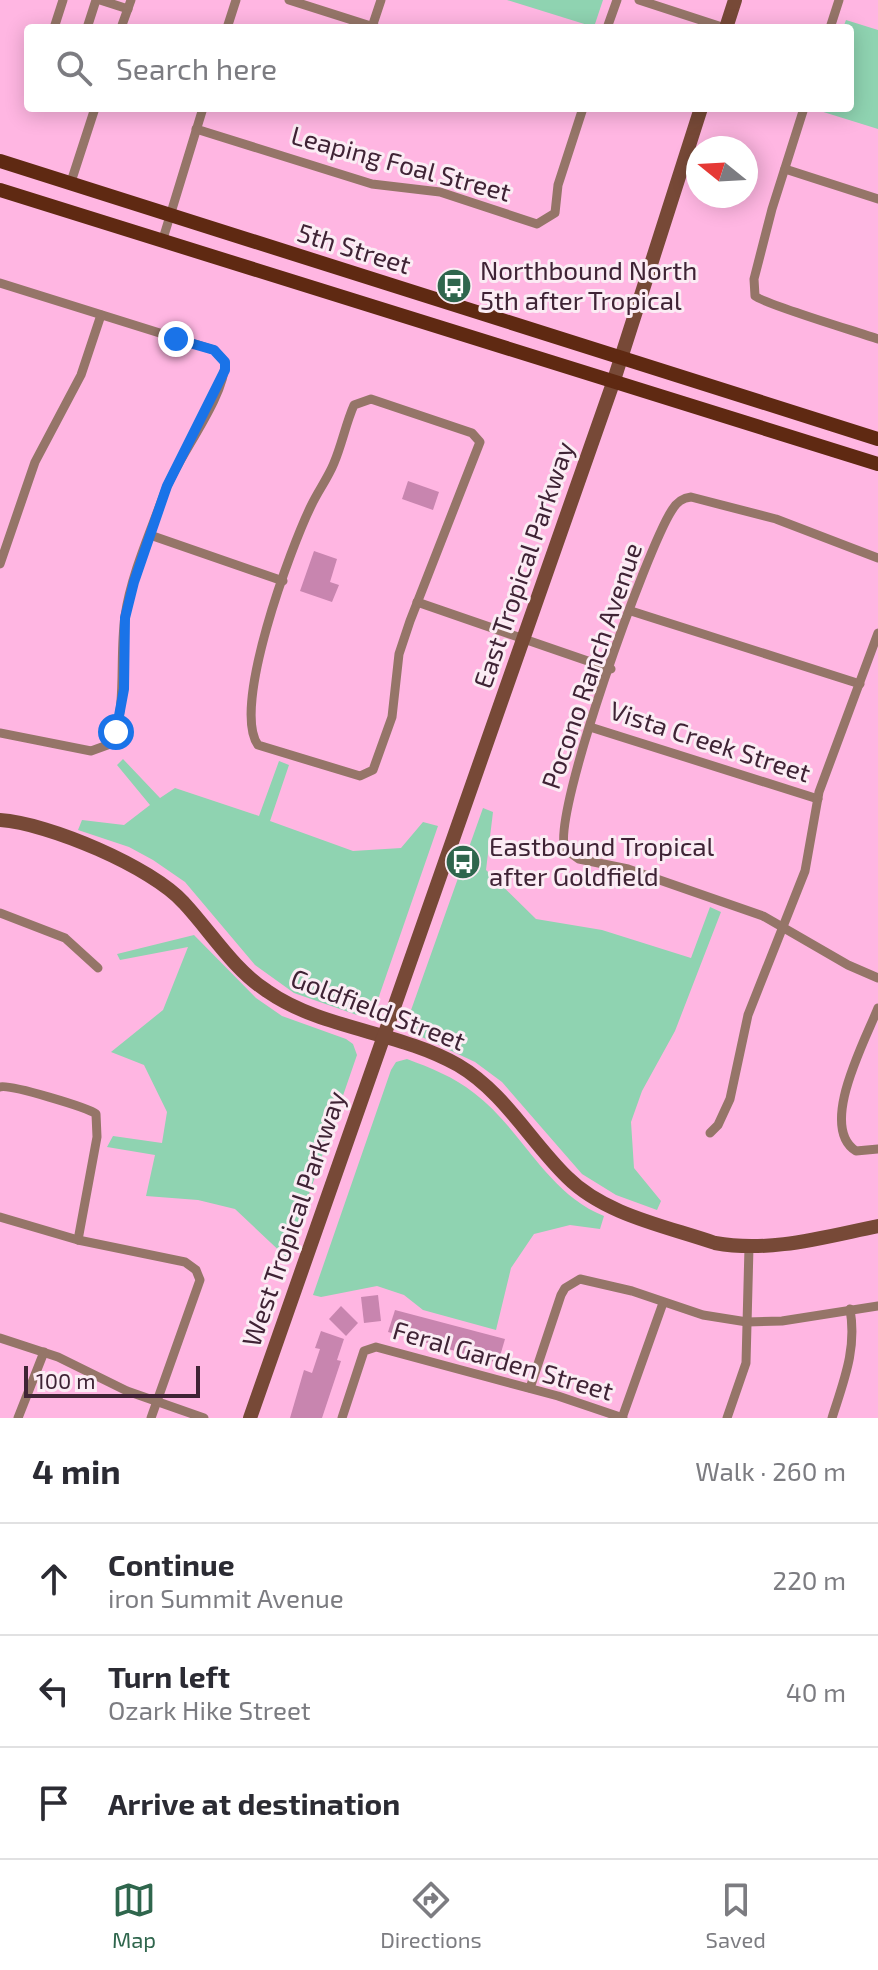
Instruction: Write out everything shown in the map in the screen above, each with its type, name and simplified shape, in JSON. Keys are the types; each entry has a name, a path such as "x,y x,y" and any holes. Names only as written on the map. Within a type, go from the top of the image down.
{"main road":[{"path":"727,24 735,0"},
{"name":"East Tropical Parkway","path":"384,1036 622,357 700,112"},
{"name":"5th Street","path":"0,161 878,439"},
{"name":"5th Street","path":"0,190 878,464"},
{"name":"Goldfield Street","path":"0,820 29,826 150,873 184,903 248,976 287,1003 433,1054 474,1075 566,1177 599,1201 715,1243 749,1247 801,1242 878,1226"},
{"name":"West Tropical Parkway","path":"250,1418 384,1036"}],"street":[{"path":"55,24 63,0"},
{"path":"89,24 98,0 129,5 122,24"},
{"path":"228,24 236,0"},
{"path":"289,0 365,24"},
{"path":"375,24 381,0"},
{"path":"608,24 617,0"},
{"path":"639,0 714,24"},
{"path":"831,24 839,0"},
{"path":"70,185 94,112"},
{"path":"162,242 202,112"},
{"name":"Leaping Foal Street","path":"196,129 372,184 440,192 537,224 555,213 558,185 582,112"},
{"path":"803,112 754,279 755,296 762,302 877,337"},
{"path":"785,169 878,199"},
{"path":"0,283 214,350 221,356 225,370 167,486 125,618 123,700 113,743 108,748 91,751 0,733"},
{"path":"0,564 35,462 81,375 101,315"},
{"path":"371,399 472,433 480,450 417,602 399,654 392,717 373,770 360,776 258,745 254,739 255,670 303,522 336,459 351,411 360,401 371,399"},
{"name":"Pocono Ranch Avenue","path":"783,927 733,904 628,869 579,859 565,849 561,833 590,727 631,611 655,545 679,501 691,497 732,506 878,558"},
{"path":"150,535 283,581"},
{"path":"417,602 611,669"},
{"path":"631,611 860,684"},
{"path":"710,1133 730,1099 742,1032 805,871 818,799 878,633"},
{"name":"Vista Creek Street","path":"590,727 818,799"},
{"path":"0,913 65,938 98,968"},
{"path":"783,927 848,965 878,978"},
{"path":"878,1008 846,1092 841,1133 844,1143 850,1148 864,1152 878,1149"},
{"path":"0,1087 13,1085 72,1106 86,1107 97,1118 97,1137 78,1240"},
{"path":"0,1217 78,1240 185,1262 196,1270 200,1280 151,1418"},
{"path":"727,1418 746,1363 749,1247"},
{"path":"530,1388 561,1295 580,1279 632,1291 703,1315 747,1322 782,1321 878,1306"},
{"path":"623,1418 663,1303"},
{"path":"832,1418 850,1364 854,1339 850,1309"},
{"path":"0,1338 44,1352 204,1418"},
{"name":"Feral Garden Street","path":"342,1418 361,1358 371,1348 385,1348 530,1388 623,1418"},
{"path":"18,1418 44,1352"}],"green space":[{"path":"507,0 603,0 595,24 584,24"},
{"path":"846,20 878,30 878,129 823,112 854,112 854,24 844,24"},
{"path":"123,759 160,798 175,788 259,816 279,761 289,765 270,821 353,851 401,848 423,822 438,826 376,1005 366,1015 357,1015 294,993 255,965 185,882 129,847 78,830 82,820 124,825 150,805 117,765"},
{"path":"483,808 493,812 486,870 536,919 602,930 691,958 710,907 721,912 675,1031 642,1091 631,1122 634,1168 661,1201 657,1210 616,1195 582,1174 502,1082 475,1062 411,1032 410,1013"},
{"path":"194,935 256,998 282,1016 346,1039 353,1044 357,1055 287,1258 235,1209 198,1200 146,1196 155,1155 107,1147 113,1136 162,1143 167,1112 144,1065 111,1052 163,1010 188,947 120,960 117,954"},
{"path":"407,1059 433,1069 474,1093 566,1192 604,1216 600,1229 570,1225 534,1234 511,1268 496,1330 423,1310 404,1295 377,1286 321,1297 313,1295 391,1070 396,1062"}],"building":[{"path":"408,481 439,492 433,510 402,499"},
{"path":"314,551 337,559 330,582 339,585 332,602 300,591"},
{"path":"378,1295 381,1321 364,1323 361,1297"},
{"path":"341,1306 358,1323 346,1336 329,1319"},
{"path":"395,1310 505,1339 498,1363 388,1332"},
{"path":"321,1331 344,1339 337,1360 341,1361 322,1418 290,1418 304,1370 312,1373 320,1349 315,1348"}],"place":[{"name":"Northbound North 5th after Tropical","path":"454,286"},
{"name":"Eastbound Tropical after Goldfield","path":"463,862"}],"route":[{"path":"116,732 124,689 125,618 134,582 167,486 225,370 225,362 214,350 176,339"}]}
